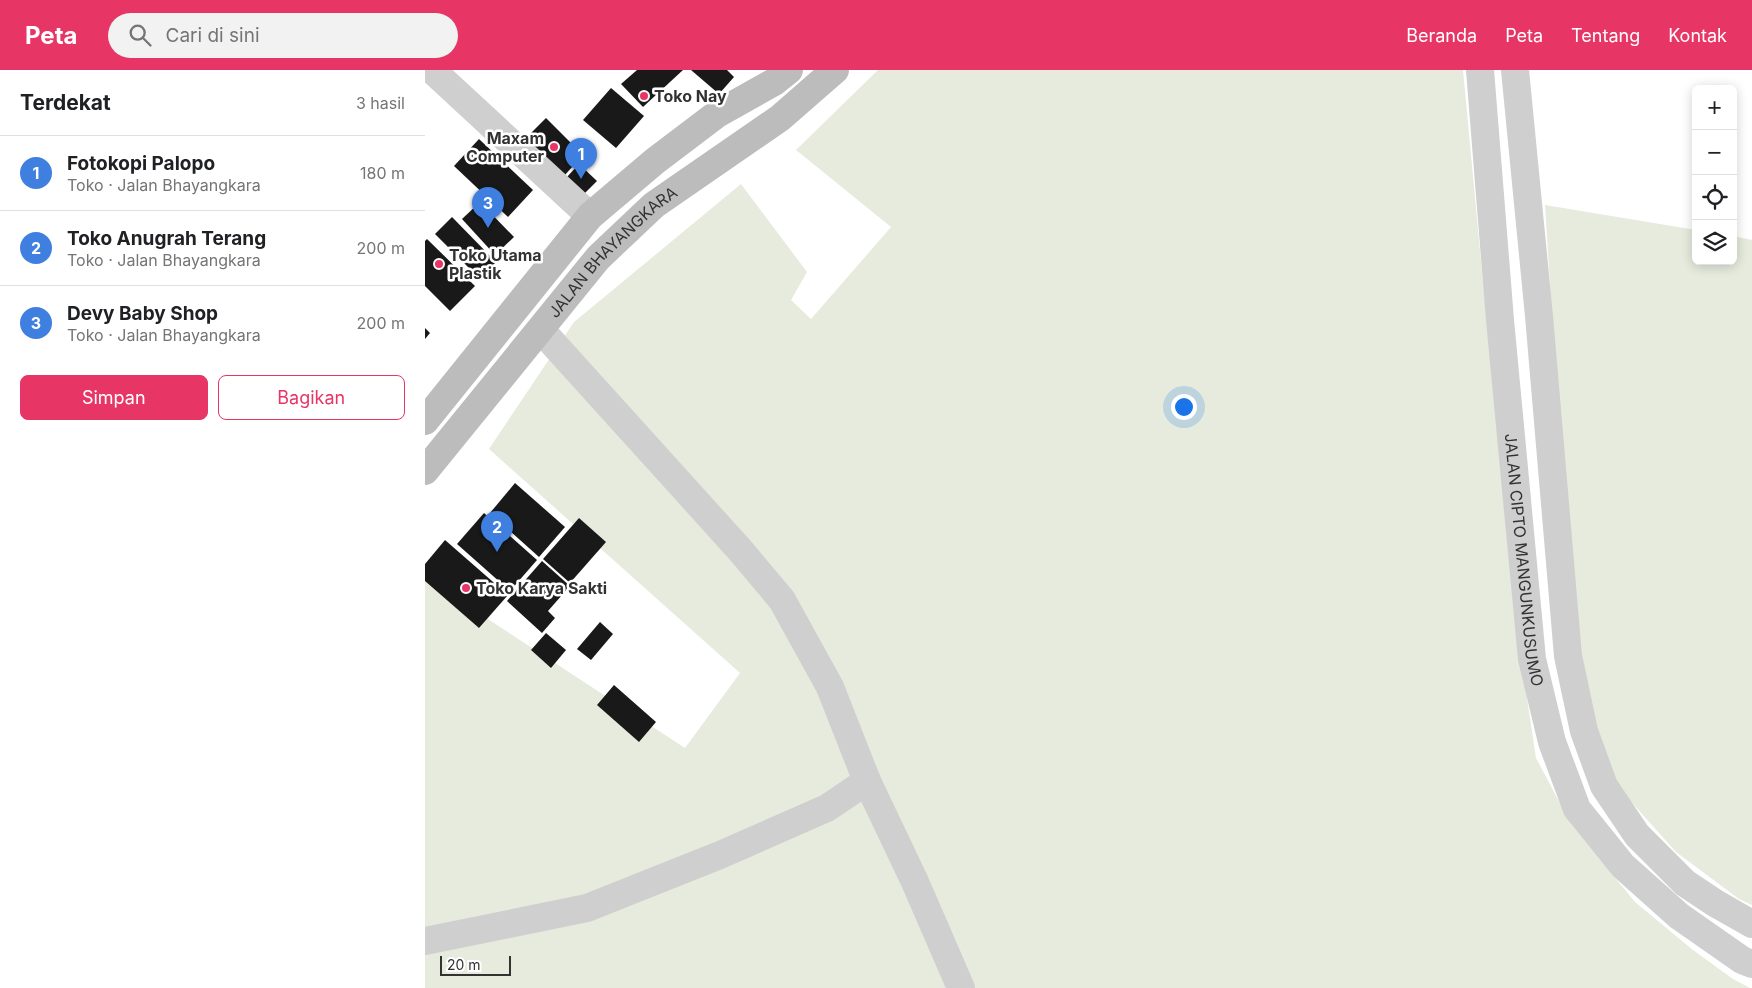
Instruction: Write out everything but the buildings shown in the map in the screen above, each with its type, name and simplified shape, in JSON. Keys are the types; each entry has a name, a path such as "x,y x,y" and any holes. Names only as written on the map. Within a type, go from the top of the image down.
{"main road":[{"path":"425,421 590,216 655,161 717,114 774,82 789,70"},
{"name":"JALAN BHAYANGKARA","path":"425,471 598,258 654,205 780,118 835,70"}],"street":[{"path":"432,70 590,216"},
{"name":"JALAN CIPTO MANGUNKUSUMO","path":"1480,70 1500,320 1532,659 1552,742 1577,809 1623,866 1679,916 1742,960 1752,964"},
{"name":"JALAN CIPTO MANGUNKUSUMO","path":"1515,70 1539,316 1568,656 1584,731 1605,786 1637,834 1685,883 1752,924"},
{"path":"1500,320 1539,316"},
{"path":"541,330 782,600 830,687 867,780 915,882 961,988"},
{"path":"425,941 587,908 720,855 827,808 867,780"}],"shaded area":[{"path":"878,70 1463,70 1514,612 1536,758 1571,824 1635,902 1693,950 1733,979 1750,988 425,988 425,578 685,748 740,673 489,449 574,322 741,184 807,272 791,300 811,319 891,227 796,150"},
{"path":"1545,205 1692,229 1692,265 1737,265 1737,237 1752,240 1752,905 1739,899 1676,852 1618,787 1593,730 1578,653 1559,428"}],"place":[{"name":"Toko Nay","path":"644,96"},
{"name":"Maxam Computer","path":"554,147"},
{"name":"Fotokopi Palopo","path":"581,179"},
{"name":"Devy Baby Shop","path":"488,228"},
{"name":"Toko Utama Plastik","path":"439,264"},
{"name":"Toko Anugrah Terang","path":"497,552"},
{"name":"Toko Karya Sakti","path":"466,588"}]}
